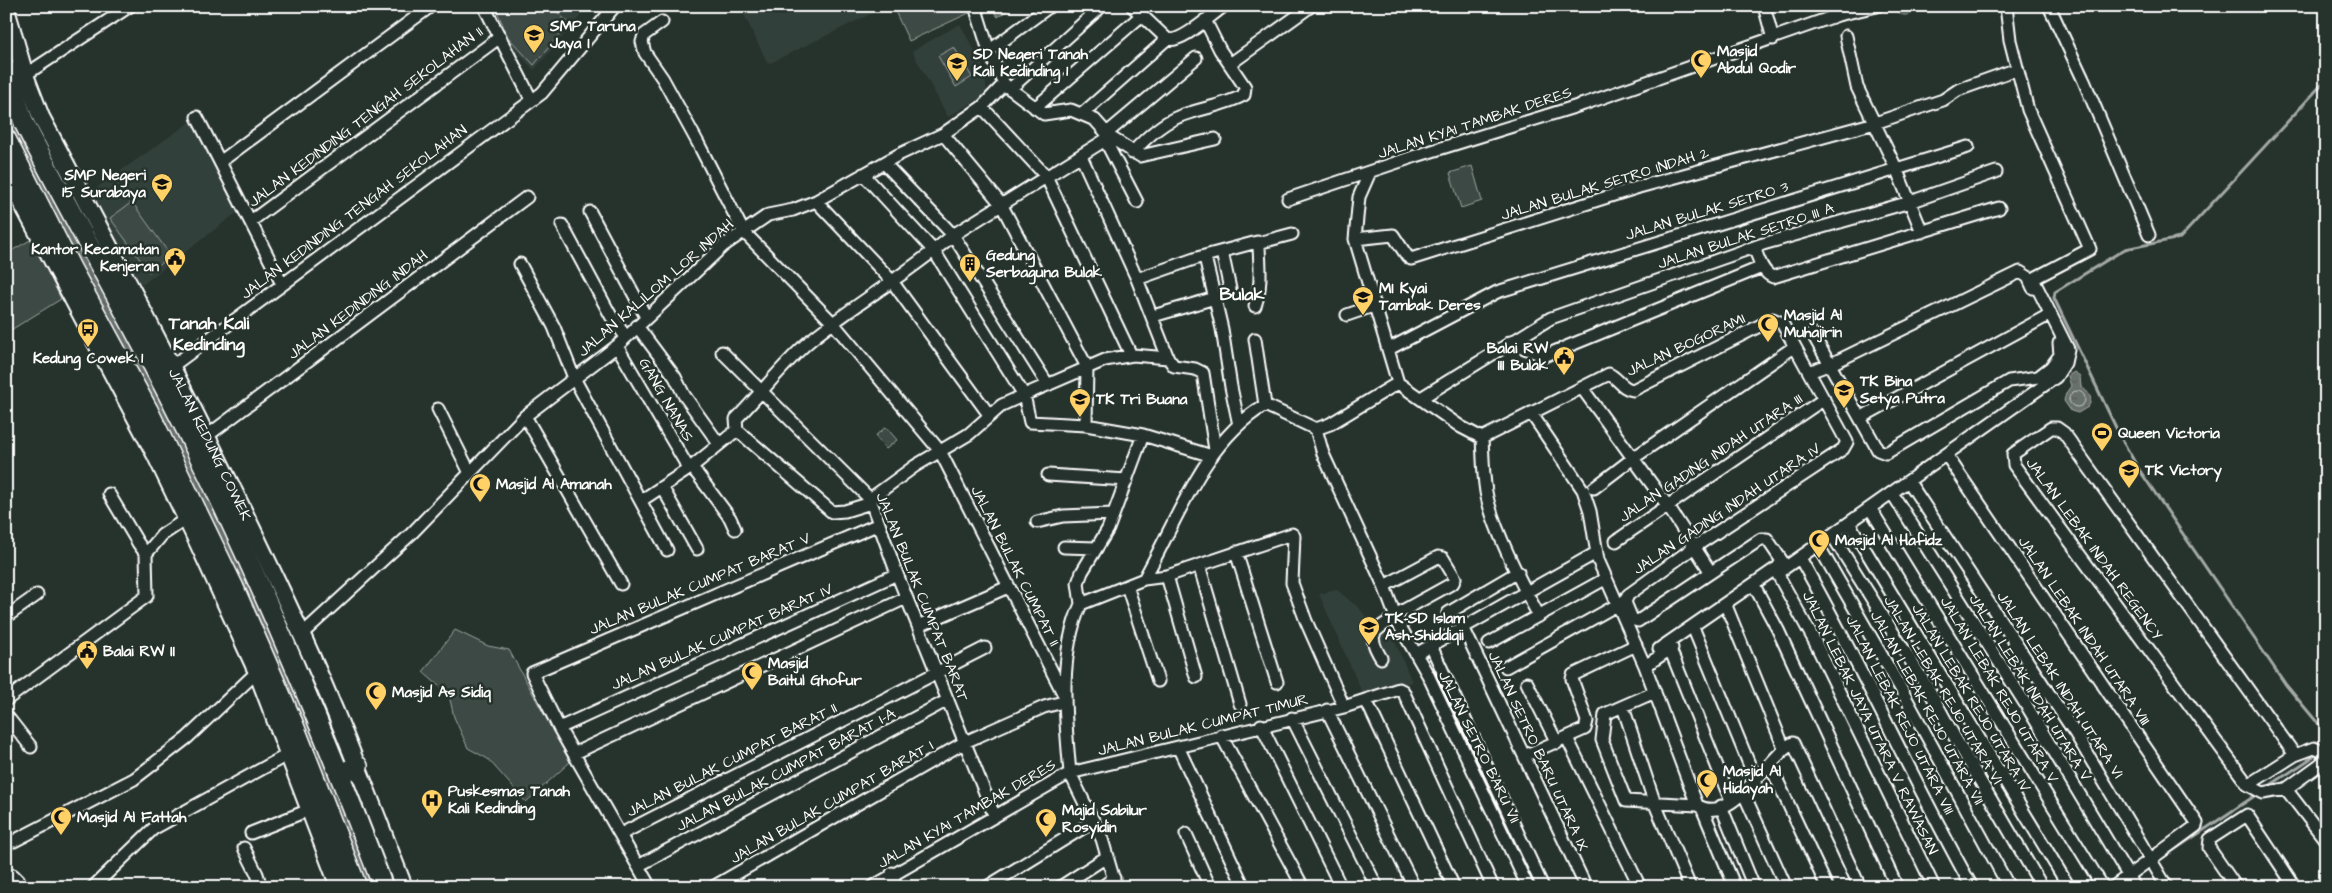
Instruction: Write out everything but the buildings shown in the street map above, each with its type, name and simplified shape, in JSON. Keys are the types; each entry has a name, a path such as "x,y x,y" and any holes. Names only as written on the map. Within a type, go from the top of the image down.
{"highway":[{"name":"JALAN KEDUNG COWEK","path":"6,69 24,123 127,299 311,702 340,774 354,879"},
{"name":"JALAN KEDUNG COWEK","path":"6,139 142,414 238,597 293,723 354,879"},
{"path":"340,774 358,766"},
{"name":"JALAN KEDUNG COWEK","path":"354,879 383,887"}],"main road":[{"name":"JALAN KEDUNG COWEK","path":"6,9 25,75 41,118 127,299 171,367 207,436 302,634 358,766 404,887"},
{"name":"JALAN KEDUNG COWEK","path":"6,173 142,414 186,519 256,672 309,810 354,879"}],"street":[{"path":"6,9 10,6"},
{"path":"25,75 130,6"},
{"path":"220,162 431,6"},
{"path":"484,6 531,100"},
{"name":"JALAN KEDINDING TENGAH SEKOLAHAN","path":"171,367 542,93 616,6"},
{"path":"975,6 989,51 1007,86 1044,114 1071,110 1094,120 1107,137 1137,202"},
{"path":"989,51 1050,6"},
{"name":"JALAN KALILOM LOR INDAH","path":"302,634 411,534 525,416 617,346 723,246 768,216 793,210 816,201 863,174 943,134 982,107 1102,6"},
{"path":"1035,108 1141,10 1167,38 1175,40 1224,6"},
{"path":"1230,64 1311,6"},
{"path":"1764,6 1773,39"},
{"name":"JALAN KYAI TAMBAK DERES","path":"1398,383 1355,239 1359,197 1370,172 1584,104 1838,15 1877,6"},
{"path":"1665,649 1694,632 1947,456 2059,374 2068,350 2033,279 2088,252 2090,249 2028,110 2010,40 2006,6"},
{"path":"2048,6 2084,81 2149,235"},
{"path":"1132,153 1176,117 1223,104 1244,94 1245,88 1204,20"},
{"name":"JALAN BULAK CUMPAT II","path":"662,22 644,35 642,42 645,52 663,79 743,231 833,323 940,451 1064,698"},
{"path":"1846,36 1857,87 1896,168 1922,232"},
{"name":"JALAN KEDINDING TENGAH SEKOLAHAN II","path":"251,222 500,37"},
{"path":"1082,114 1167,38"},
{"path":"1168,358 1131,355 1106,360 1002,405 969,434 940,451 870,501 845,511 832,512 737,430 735,422 810,341 934,251 953,235 1081,156 1107,137 1196,58"},
{"path":"1875,123 1943,100 1958,90 2017,70"},
{"path":"982,107 1046,176 1131,355"},
{"path":"197,117 282,284"},
{"name":"JALAN BULAK SETRO INDAH 2","path":"1355,239 1393,235 1411,259 1639,187 1875,123"},
{"path":"943,134 1001,204 1088,367 1086,425"},
{"path":"1107,137 1140,156 1215,140"},
{"name":"JALAN BULAK SETRO 3","path":"1389,349 1497,292 1968,147"},
{"path":"1081,156 1153,316 1168,358 1174,366 1201,370 1203,372 1213,453"},
{"path":"884,163 953,235 1048,385"},
{"path":"1288,199 1370,172"},
{"name":"JALAN BULAK SETRO III A","path":"1421,398 1551,318 1754,247 1910,202 1996,172"},
{"path":"863,174 934,251 1024,395 1029,421 1086,425 1143,435 1213,453"},
{"name":"JALAN KEDINDING INDAH","path":"207,436 527,197"},
{"path":"816,201 892,280 990,416"},
{"path":"1754,247 1762,267 1767,274 1773,277 1999,208"},
{"path":"590,212 646,317"},
{"path":"562,225 612,316 626,337"},
{"path":"1136,279 1255,242 1258,243 1292,234"},
{"path":"1254,306 1259,294 1260,282 1258,243"},
{"path":"1222,252 1230,289"},
{"path":"1205,257 1215,298 1239,425"},
{"path":"520,264 554,327 574,378 642,500 667,550"},
{"path":"1510,342 1544,356 1762,267"},
{"path":"1594,488 1632,459 1794,347 1824,400 1878,450 1886,453 2009,381 2038,377 2051,367 2060,355 2061,348 2028,277 2020,272 1831,364 1809,372"},
{"path":"1153,316 1215,298"},
{"path":"1348,315 1376,305"},
{"path":"1856,429 2047,316"},
{"name":"JALAN BOGORAMI","path":"1482,438 1609,374 1616,377 1624,387 1634,390 1733,342 1774,319 1782,323 1794,347"},
{"path":"637,326 671,371 684,395 719,444"},
{"path":"1812,333 1831,364 1856,429"},
{"path":"1255,339 1265,405"},
{"name":"GANG NANAS","path":"617,346 691,468 735,529"},
{"name":"JALAN BULAK CUMPAT BARAT","path":"722,352 763,391 870,501 906,598 994,815"},
{"path":"1265,405 1316,429 1330,424 1398,383 1461,427 1482,438 1486,492 1494,519 1526,593 1539,616"},
{"path":"1582,388 1667,505 1693,548 1710,571 1760,539 1767,539 1782,561 1778,567 1665,649 1645,666"},
{"name":"JALAN GADING INDAH UTARA III","path":"1616,541 1824,400"},
{"path":"1144,579 1183,502 1213,453 1239,425 1265,405"},
{"path":"438,409 470,473"},
{"path":"1531,413 1583,490 1590,511 1596,553 1605,580 1645,666 1700,806 1735,887"},
{"path":"525,416 621,584"},
{"name":"JALAN LEBAK INDAH REGENCY","path":"2255,789 2014,466 2013,454 2051,428 2057,428 2064,433 2295,755"},
{"name":"JALAN SETRO BARU VII","path":"1316,429 1323,454 1384,586 1396,618 1428,675 1528,887"},
{"name":"JALAN GADING INDAH UTARA IV","path":"1710,571 1638,621 1632,619 1625,602 1628,595 1693,548 1843,449 1856,429"},
{"path":"642,500 691,468 737,430"},
{"path":"1143,435 1108,529 1080,578 1081,604 1144,579 1167,576 1290,534 1293,535 1292,583 1306,621 1344,707"},
{"name":"JALAN LEBAK INDAH UTARA VIII","path":"1947,456 2197,822 2196,826 2152,861"},
{"path":"1048,475 1127,480"},
{"name":"JALAN LEBAK INDAH UTARA VI","path":"1909,482 2075,733 2167,887"},
{"path":"662,487 697,549"},
{"name":"JALAN LEBAK INDAH UTARA V","path":"1892,493 2028,708 2080,798 2132,880"},
{"path":"6,700 147,596 146,554 109,494"},
{"name":"JALAN LEBAK REJO UTARA V","path":"1870,508 2103,887"},
{"path":"1037,522 1063,516 1113,514"},
{"path":"146,554 162,535 186,519"},
{"name":"JALAN LEBAK REJO UTARA IV","path":"1849,523 2069,887"},
{"name":"JALAN BULAK CUMPAT BARAT V","path":"559,728 532,675 534,672 879,524"},
{"name":"JALAN LEBAK REJO UTARA VI","path":"1832,535 1929,690 2042,887"},
{"name":"JALAN LEBAK REJO UTARA VII","path":"1818,545 1901,689 2009,887"},
{"path":"1064,547 1096,548"},
{"path":"1236,552 1277,682"},
{"path":"1416,654 1464,629 1596,553"},
{"path":"1381,658 1372,643 1372,637 1376,631 1452,583 1455,578 1443,558 1438,557 1384,586"},
{"name":"JALAN LEBAK REJO UTARA VIII","path":"1800,558 1830,611 1896,746 1972,887"},
{"path":"1199,565 1240,704"},
{"path":"1448,613 1518,572"},
{"name":"JALAN BULAK CUMPAT BARAT IV","path":"559,728 897,574"},
{"name":"JALAN LEBAK JAYA UTARA V RAWASAN","path":"1777,574 1815,642 1934,887"},
{"path":"1167,576 1196,677"},
{"path":"1490,643 1605,580"},
{"path":"1127,586 1158,681"},
{"path":"918,626 1008,587"},
{"path":"1756,589 1778,630 1830,746 1897,887"},
{"path":"6,617 37,595"},
{"path":"574,753 906,598"},
{"name":"JALAN KYAI TAMBAK DERES","path":"872,887 892,873 1070,773 1064,698 1070,638 1081,604"},
{"path":"1506,667 1618,605"},
{"path":"1727,608 1784,748"},
{"name":"JALAN SETRO BARU UTARA IX","path":"1464,629 1586,887"},
{"path":"1694,632 1756,781"},
{"path":"1432,646 1543,887"},
{"path":"1524,756 1585,729 1588,724 1572,679 1574,676 1636,646"},
{"name":"JALAN BULAK CUMPAT BARAT II","path":"621,834 985,648"},
{"path":"1665,649 1726,804 1754,887"},
{"path":"14,841 134,779 187,738 256,672"},
{"path":"1527,683 1562,740 1640,887"},
{"name":"JALAN BULAK CUMPAT TIMUR","path":"1070,773 1179,748 1261,725 1344,707 1399,689 1403,691 1493,887"},
{"path":"1655,692 1604,715 1602,740 1626,801 1700,806 1726,804 1756,781 1784,748 1792,743 1860,887"},
{"name":"JALAN BULAK CUMPAT BARAT I","path":"713,887 965,742 1064,698"},
{"name":"JALAN BULAK CUMPAT BARAT I-A","path":"638,866 948,700"},
{"path":"1366,700 1454,887"},
{"path":"1623,708 1655,804 1690,887"},
{"path":"1327,710 1414,887"},
{"path":"6,715 30,747"},
{"path":"1292,718 1377,887"},
{"path":"1261,725 1341,887"},
{"path":"559,728 650,887"},
{"path":"1221,735 1303,887"},
{"path":"1179,748 1244,887"},
{"path":"2255,789 2295,755 2314,748 2326,753"},
{"path":"93,887 153,829 287,755"},
{"path":"2255,789 2286,789 2326,760"},
{"path":"1770,765 1827,887"},
{"path":"1070,773 1094,821 1108,856 1115,882 1102,887"},
{"path":"2286,789 2326,841"},
{"path":"1744,792 1786,887"},
{"path":"251,833 309,810"},
{"path":"2236,887 2209,848 2210,839 2243,816 2249,817 2295,887"},
{"path":"987,887 1094,821"},
{"path":"1186,834 1210,887"},
{"path":"244,848 257,874 261,887"},
{"path":"1060,887 1108,856"},
{"path":"2113,887 2132,880 2152,861"},
{"path":"892,873 896,887"},
{"path":"13,875 25,887"}],"shaded area":[{"name":"SMP Taruna Jaya I","path":"491,6 589,6 534,70 504,37"},
{"name":"SMP Taruna Jaya I","path":"506,6 550,6 569,23 534,65 508,37 496,9"},
{"path":"740,6 887,6 768,64"},
{"path":"966,6 969,13 909,41 893,7"},
{"name":"SD Negeri Tanah Kali Kedinding 1","path":"960,24 984,69 987,94 948,117 912,51"},
{"path":"954,47 972,77 956,87 938,56"},
{"name":"SMP Negeri 15 Surabaya","path":"193,120 239,211 142,285 85,196"},
{"path":"1472,166 1482,201 1461,208 1450,173"},
{"path":"132,202 171,256 149,272 110,218"},
{"path":"32,239 61,299 6,333 6,254"},
{"path":"886,427 897,440 886,449 875,436"},
{"name":"TK-SD Islam Ash-Shiddiqii","path":"1337,590 1360,609 1376,630 1393,637 1412,682 1364,697 1319,594"},
{"path":"455,630 488,646 509,650 570,762 526,802 488,759 468,748 454,717 449,695 423,672"}],"water":[{"path":"990,6 1013,6 998,17"},
{"path":"6,86 217,503 377,887 369,887 357,864 317,764 316,752 243,581 17,146 6,120"},
{"path":"2074,372 2080,376 2081,387 2091,398 2088,407 2078,413 2071,411 2064,401 2066,393 2071,386 2068,376"}],"waterway":[{"path":"2326,80 2180,238 2125,249 2055,292 2054,298 2121,438 2138,468 2286,685 2326,733"},
{"path":"2266,788 2319,753"},
{"path":"2162,858 2259,793"}],"place":[{"name":"SMP Taruna Jaya I","path":"534,54"},
{"name":"Masjid Abdul Qodir","path":"1701,79"},
{"name":"SD Negeri Tanah Kali Kedinding 1","path":"957,82"},
{"name":"SMP Negeri 15 Surabaya","path":"162,203"},
{"name":"Kantor Kecamatan Kenjeran","path":"175,277"},
{"name":"Gedung Serbaguna Bulak","path":"970,283"},
{"name":"MI Kyai Tambak Deres","path":"1363,316"},
{"name":"Masjid Al Muhajirin","path":"1768,343"},
{"name":"Kedung Cowek 1","path":"88,348"},
{"name":"Balai RW III Bulak","path":"1564,376"},
{"name":"TK Bina Setya Putra","path":"1844,409"},
{"name":"TK Tri Buana","path":"1080,418"},
{"name":"Queen Victoria","path":"2102,452"},
{"name":"TK Victory","path":"2129,489"},
{"name":"Masjid Al Amanah","path":"480,503"},
{"name":"Masjid Al Hafidz","path":"1819,559"},
{"name":"TK-SD Islam Ash-Shiddiqii","path":"1369,646"},
{"name":"Balai RW II","path":"87,670"},
{"name":"Masjid Baitul Ghofur","path":"752,691"},
{"name":"Masjid As Sidiq","path":"376,711"},
{"name":"Masjid Al Hidayah","path":"1707,799"},
{"name":"Puskesmas Tanah Kali Kedinding","path":"432,819"},
{"name":"Masjid Al Fattah","path":"61,836"},
{"name":"Majid Sabilur Rosyidin","path":"1046,838"}],"district":[{"name":"Bulak","path":"1242,294"},
{"name":"Tanah Kali Kedinding","path":"209,333"}]}
